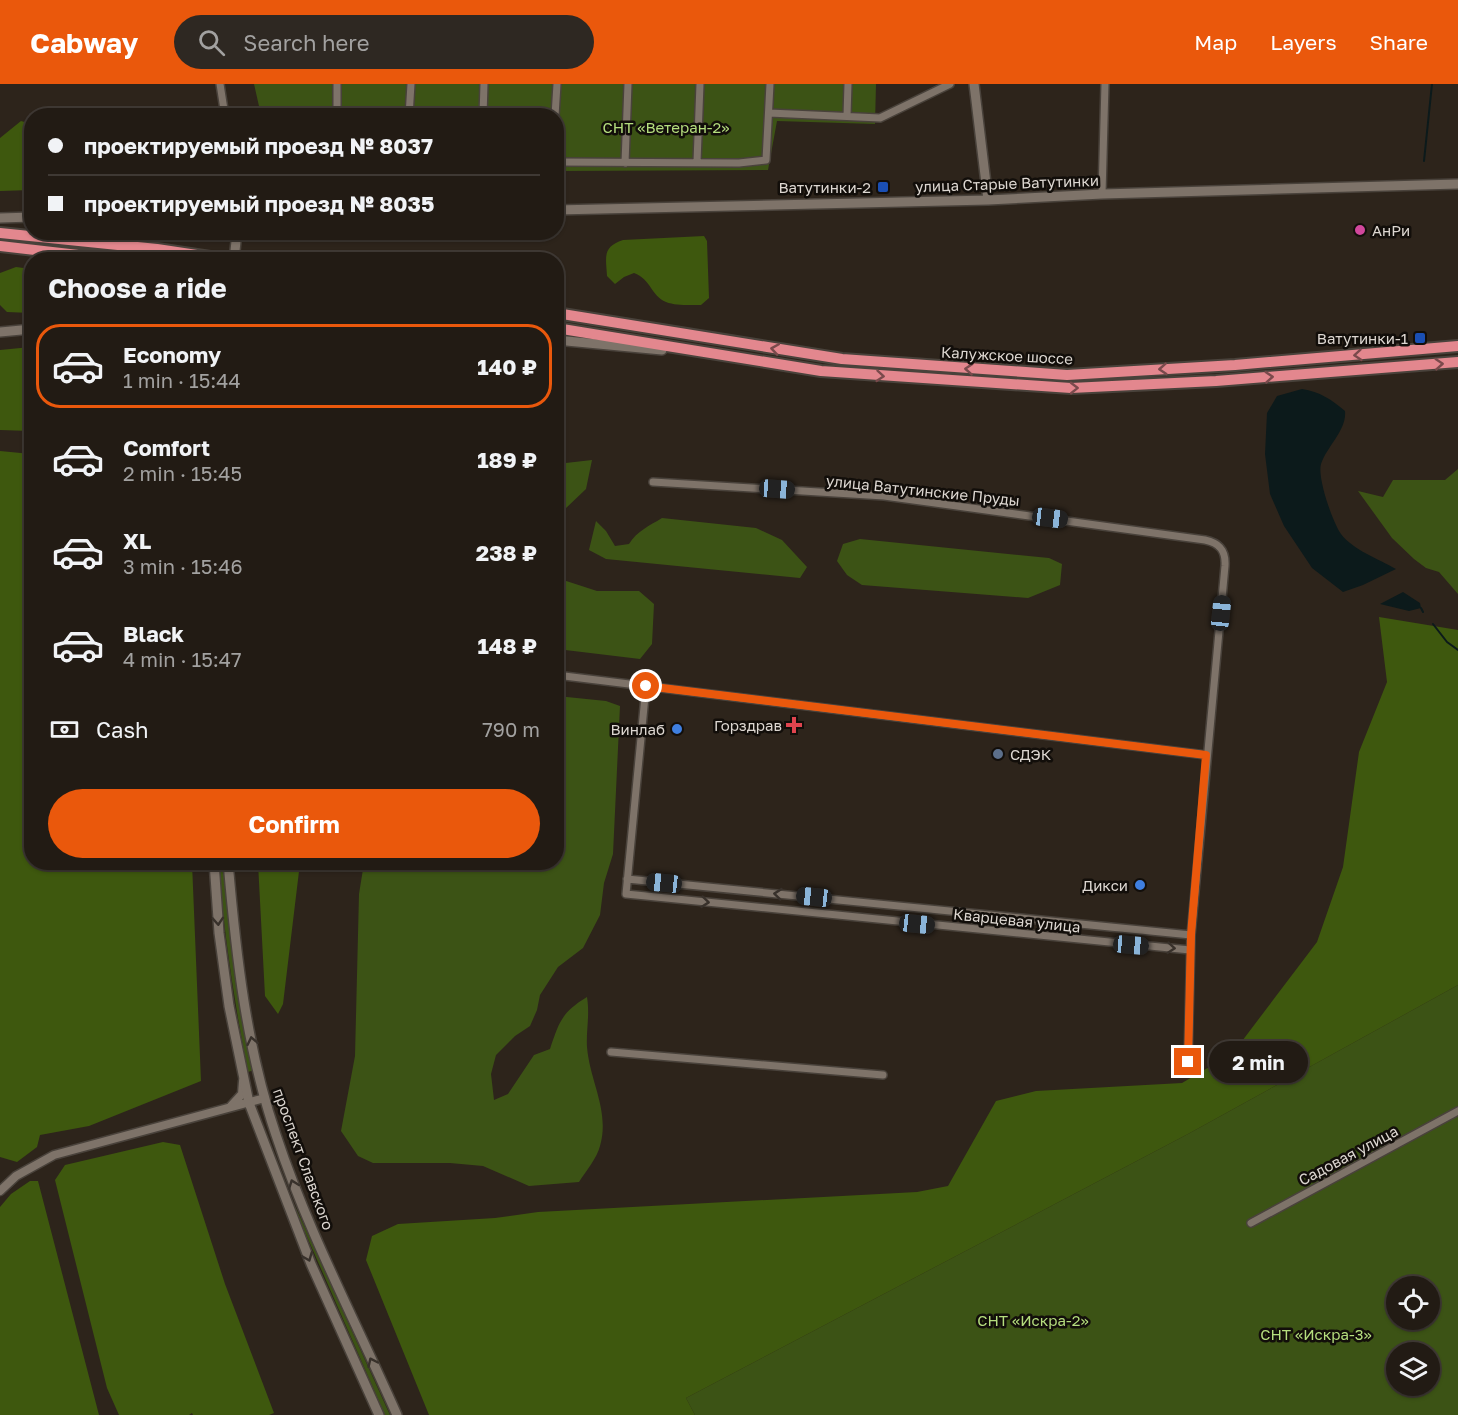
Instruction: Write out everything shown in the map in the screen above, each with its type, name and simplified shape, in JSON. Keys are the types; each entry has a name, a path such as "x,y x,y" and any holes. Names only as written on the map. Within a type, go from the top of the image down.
{"highway":[{"path":"0,233 24,235"},
{"path":"69,240 177,252"},
{"path":"0,248 14,247 56,252"},
{"name":"Калужское шоссе","path":"564,314 842,359 1067,375 1235,365 1458,346"},
{"name":"Калужское шоссе","path":"564,329 821,371 1071,388 1216,381 1458,362"}],"main road":[{"path":"974,84 988,200"},
{"name":"улица Старые Ватутинки","path":"564,210 988,200 1102,194 1458,184"},
{"path":"0,218 24,217"},
{"path":"0,332 24,330"},
{"path":"564,341 704,352"},
{"name":"проспект Славского","path":"215,870 219,933 229,1006 249,1103 311,1264 379,1415"},
{"name":"проспект Славского","path":"229,870 244,1005 265,1098 298,1197 397,1415"}],"street":[{"path":"219,84 224,108"},
{"path":"337,84 337,108"},
{"path":"410,108 411,84"},
{"path":"483,108 484,84"},
{"path":"556,108 557,84"},
{"path":"626,163 628,84"},
{"path":"697,162 700,84"},
{"path":"564,162 739,163 766,160 770,84"},
{"path":"847,116 848,84"},
{"path":"769,113 880,118 950,84"},
{"path":"1102,194 1105,84"},
{"name":"улица Ватутинские Пруды","path":"653,482 884,496 1215,542 1226,556 1206,755"},
{"path":"564,676 1206,755 1190,950 1188,1062"},
{"path":"627,879 646,686"},
{"name":"Кварцевая улица","path":"1190,950 626,894 627,879 1191,935"},
{"path":"611,1053 884,1075"},
{"path":"225,1109 237,1101 242,1094 243,1076"},
{"path":"0,1191 16,1176 54,1155 265,1098"},
{"path":"225,1109 242,1109 256,1124"},
{"name":"Садовая улица","path":"1251,1223 1458,1111"}],"green space":[{"name":"СНТ «Ветеран-2»","path":"254,84 876,84 875,124 777,121 768,170 564,171 564,108 259,108"},
{"path":"21,121 24,122 24,190 0,191 0,138"},
{"path":"704,236 707,241 709,298 701,305 679,305 666,302 657,296 644,279 634,273 615,284 607,276 608,249 623,240"},
{"path":"16,267 24,268 24,313 7,312 0,305 0,273"},
{"path":"24,348 24,431 0,430 0,350"},
{"path":"0,451 24,453 24,870 192,870 201,1081 89,1126 40,1135 37,1147 17,1162 0,1157"},
{"path":"592,460 586,489 564,509 564,463"},
{"path":"1458,469 1458,594 1439,572 1426,568 1392,538 1358,491 1383,497 1393,480 1445,480"},
{"path":"662,518 756,528 782,540 807,567 800,578 606,559 589,550 596,521 606,531 615,546 629,544 640,532"},
{"path":"860,539 1049,558 1062,564 1060,585 1028,598 862,585 847,575 837,561 843,544"},
{"path":"564,580 597,591 639,591 654,604 652,644 640,659 564,650"},
{"path":"1379,617 1458,630 1458,985 1188,1134 686,1398 695,1415 429,1415 366,1260 372,1236 398,1224 495,1218 538,1212 917,1192 948,1186 996,1101 1036,1091 1182,1083 1233,1053 1317,942 1343,867 1359,752 1387,682"},
{"path":"564,697 606,701 620,706 613,854 604,883 600,915 583,948 558,967 540,995 530,1026 515,1036 496,1055 491,1074 494,1100 508,1094 534,1055 550,1049 559,1025 567,1013 587,997 587,1047 603,1121 599,1151 579,1182 529,1186 483,1166 450,1163 373,1163 358,1156 341,1131 355,1056 359,894 363,870 564,870"},
{"path":"219,870 225,870 235,967 254,1070 248,1072 238,1020"},
{"path":"258,870 299,870 283,1004 278,1014 265,996"},
{"path":"1458,985 1458,1415 695,1415 686,1398 1188,1134"},
{"path":"163,1142 180,1145 225,1284 274,1413 269,1415 193,1415 192,1413 189,1415 119,1415 107,1388 55,1180 65,1165"},
{"path":"30,1181 38,1181 99,1415 0,1415 0,1207 11,1194"},
{"path":"290,1198 303,1223 390,1415 385,1415"}],"shaded area":[{"path":"1302,389 1325,397 1345,411 1343,425 1324,457 1320,471 1326,500 1341,534 1352,545 1396,569 1343,592 1312,568 1284,526 1270,494 1265,454 1267,413 1277,396"},
{"path":"1403,592 1420,603 1421,608 1409,611 1380,604"}],"waterway":[{"path":"1424,161 1432,84"},
{"path":"1421,608 1423,612"},
{"path":"1433,624 1447,642 1458,650"}],"place":[{"name":"Ватутинки-2","path":"883,187"},
{"name":"АнРи","path":"1360,230"},
{"name":"Ватутинки-1","path":"1420,338"},
{"name":"Горздрав","path":"794,725"},
{"name":"Винлаб","path":"677,729"},
{"name":"СДЭК","path":"998,754"},
{"name":"Дикси","path":"1140,885"}],"route":[{"path":"646,686 1206,755 1190,950 1192,963 1188,1062"}],"park label":[{"name":"СНТ «Искра-2»","path":"1033,1320"},
{"name":"СНТ «Искра-3»","path":"1316,1334"}]}
